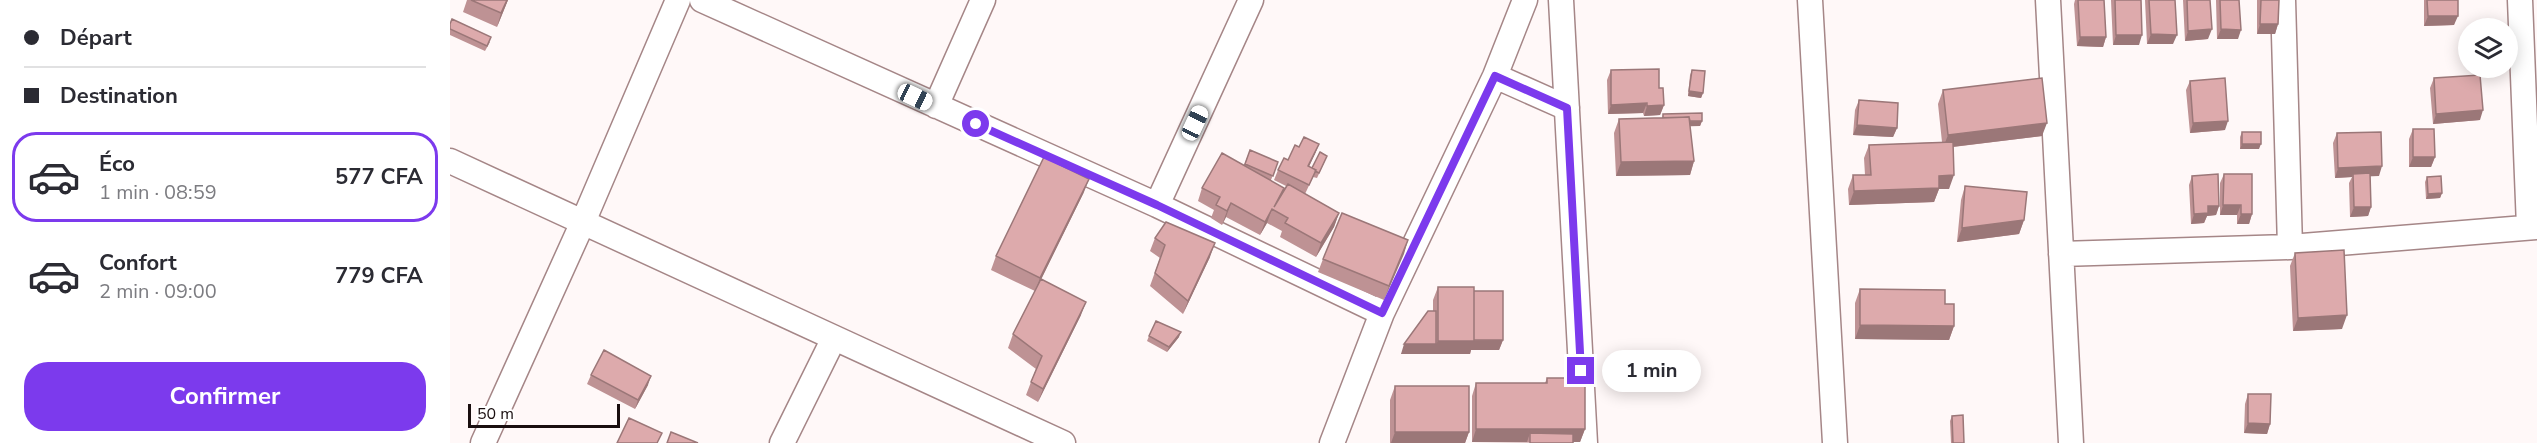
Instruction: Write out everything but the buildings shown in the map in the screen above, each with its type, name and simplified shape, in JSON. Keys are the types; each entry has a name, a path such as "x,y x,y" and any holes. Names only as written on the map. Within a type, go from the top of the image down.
{"street":[{"path":"483,443 583,222 678,0"},
{"path":"702,0 1157,205 1382,313"},
{"path":"936,106 983,0"},
{"path":"1157,205 1251,0"},
{"path":"1332,443 1382,313 1495,76 1525,0"},
{"path":"1561,0 1585,443"},
{"path":"1810,0 1835,443"},
{"path":"2048,0 2071,443"},
{"path":"2283,0 2290,247"},
{"path":"2061,254 2290,247 2533,227 2531,94 2520,0"},
{"path":"1495,76 1567,108"},
{"path":"450,161 1053,441"},
{"path":"782,443 834,338"}],"route":[{"path":"976,124 1157,205 1382,313 1495,76 1567,108 1581,371"}]}
